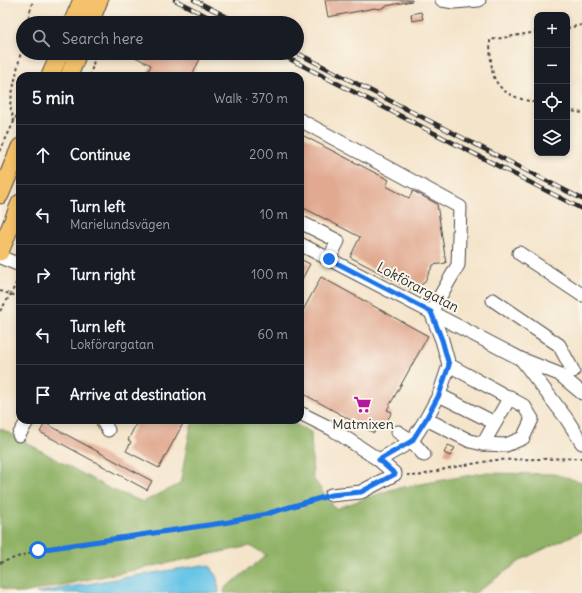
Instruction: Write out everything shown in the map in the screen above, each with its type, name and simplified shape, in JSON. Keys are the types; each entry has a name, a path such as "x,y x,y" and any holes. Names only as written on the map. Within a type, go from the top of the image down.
{"main road":[{"path":"75,16 82,0"},
{"path":"93,16 99,0"},
{"path":"52,72 57,60"},
{"path":"71,72 75,60"},
{"path":"0,195 16,157"},
{"path":"0,252 16,213"}],"street":[{"path":"442,0 454,2 474,0"},
{"path":"304,122 460,207 458,265 431,312 442,340 449,365 439,395 412,441 379,460"},
{"path":"304,224 338,242 329,259"},
{"name":"Lokförargatan","path":"304,246 521,359 559,374 582,393"},
{"path":"519,253 582,295"},
{"path":"0,257 16,263"},
{"path":"493,300 559,345 577,370 559,374"},
{"path":"521,359 566,418 582,443"},
{"path":"426,419 470,441 506,446 523,438 532,419 524,406 449,365"},
{"path":"439,395 495,423"},
{"path":"483,444 510,398"},
{"path":"304,415 332,429 379,460 395,474 361,492 331,495"},
{"path":"19,435 26,424"},
{"path":"398,432 412,441 424,454"}],"path":[{"path":"29,16 33,0"},
{"path":"570,27 582,25"},
{"path":"534,33 490,40 493,76 499,86 507,93 520,99 534,102"},
{"path":"17,72 19,60"},
{"path":"91,72 94,60"},
{"path":"14,122 10,105 16,75"},
{"path":"570,111 582,113"},
{"path":"0,151 16,118"},
{"path":"0,311 16,283"},
{"path":"0,291 16,296"},
{"path":"395,474 418,476 449,468 494,460 582,458"},
{"path":"0,564 38,550 229,522 266,514 331,495"}],"green space":[{"path":"192,424 295,424 311,432 313,478 335,509 393,489 482,473 554,474 582,482 582,531 523,559 475,593 224,593 225,588 267,555 250,546 23,593 17,593 0,587 0,428 108,488 143,502 180,484"}],"water":[{"path":"203,565 211,567 217,578 219,593 36,593 116,579"}],"building":[{"path":"325,0 412,1 386,6 380,9 375,8 328,17"},
{"path":"421,12 423,19 412,21 411,14"},
{"path":"141,60 200,60 194,72 148,72 151,65"},
{"path":"304,136 389,180 386,186 409,198 413,191 437,204 446,263 433,265 424,283 413,290 350,257 360,237 304,208"},
{"path":"304,261 310,264 304,275"},
{"path":"321,277 428,336 387,410 392,412 383,428 379,425 374,433 304,394 304,309"},
{"path":"44,424 47,424 152,481 147,490 40,432"},
{"path":"136,424 183,424 159,468 126,451 131,442 128,440"},
{"path":"448,445 455,448 450,456 444,453"}],"railway":[{"path":"175,0 206,16"},
{"path":"194,0 225,16"},
{"path":"304,57 582,199"},
{"path":"292,60 582,209"}],"place":[{"name":"Matmixen","path":"363,404"}],"route":[{"path":"38,550 229,522 266,514 331,495 361,492 395,474 379,460 412,441 439,395 449,365 442,340 431,312 329,259"}]}
